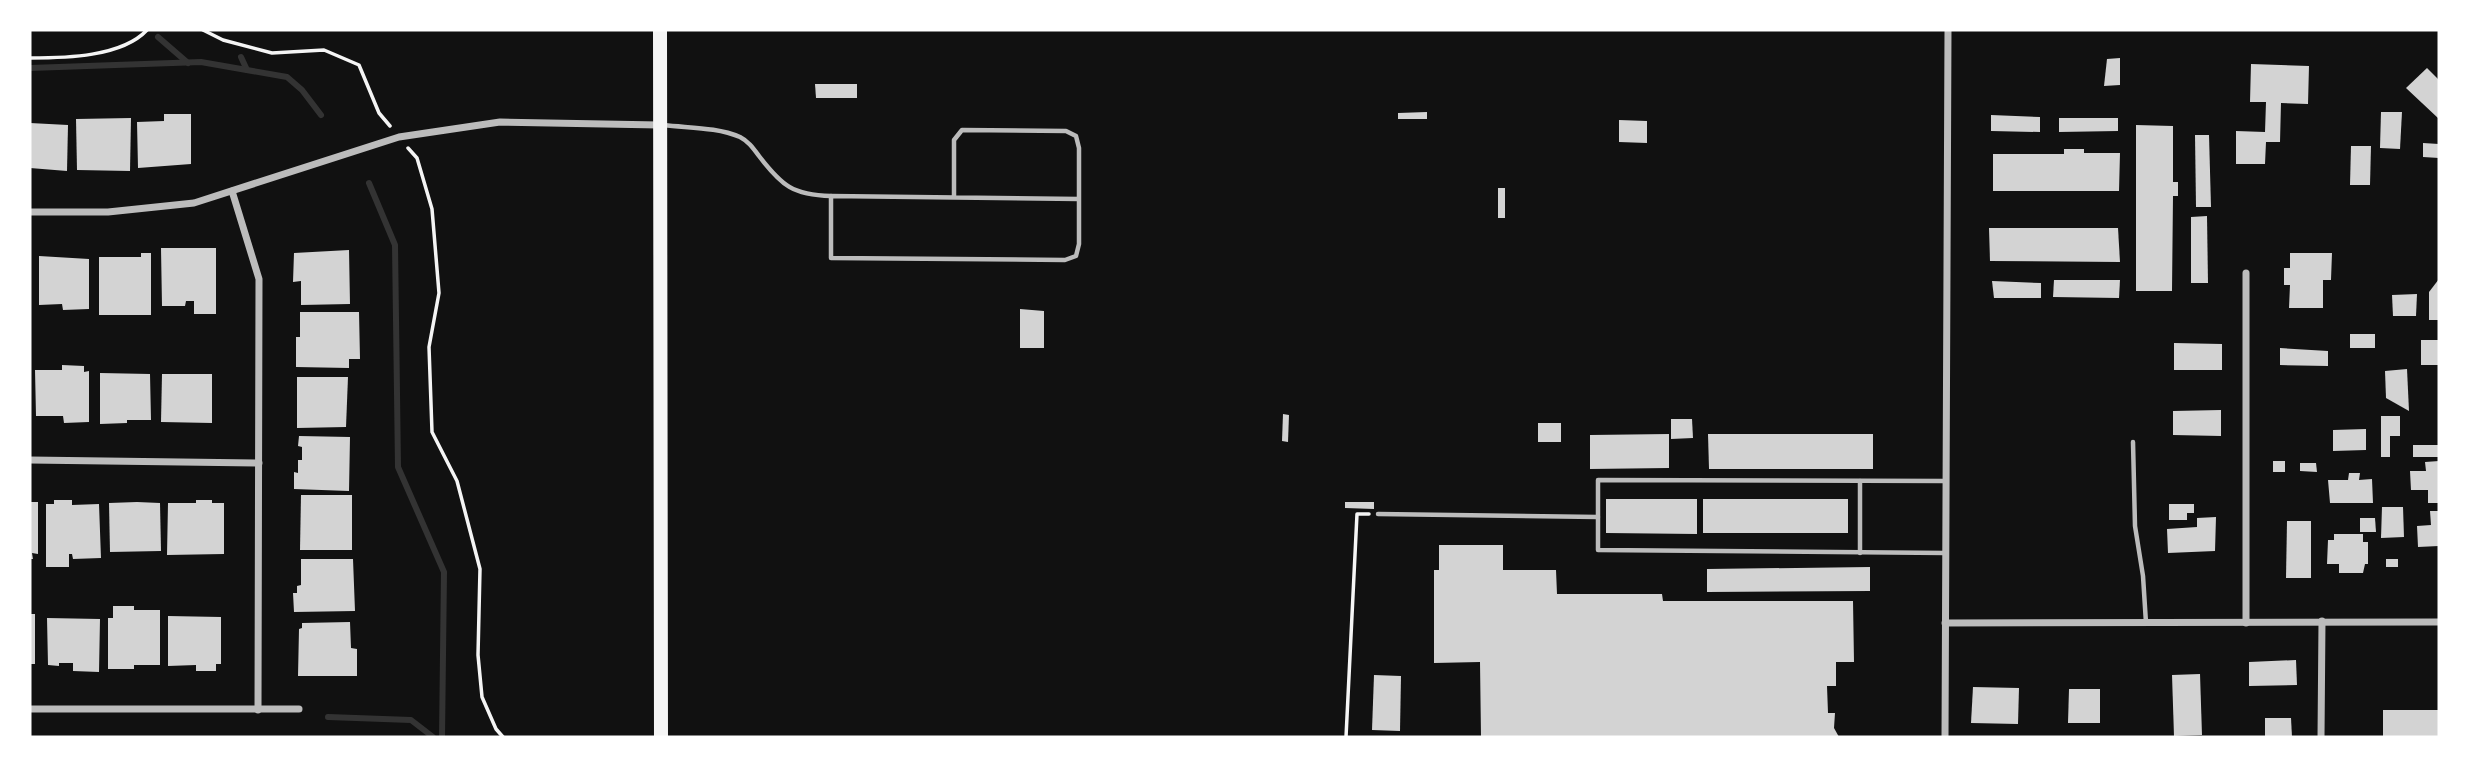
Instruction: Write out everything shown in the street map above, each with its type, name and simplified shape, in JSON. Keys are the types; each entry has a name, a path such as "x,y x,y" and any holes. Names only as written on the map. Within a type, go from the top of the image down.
{"main road":[{"path":"660,30 661,737"}],"street":[{"path":"1944,737 1948,30"},
{"path":"30,212 120,211 194,203 399,137 500,121 659,124"},
{"path":"232,191 260,279 258,710"},
{"path":"2246,273 2246,623"},
{"path":"30,460 259,463"},
{"path":"2321,737 2322,621"},
{"path":"1945,623 2439,622"},
{"path":"30,709 299,709"}],"lane":[{"path":"659,124 723,132 741,138 750,144 782,184 802,194 1079,199"},
{"path":"831,196 831,258 1065,260 1076,256 1079,244 1079,148 1076,136 1066,131 962,131 954,140 954,197"},
{"path":"2133,442 2136,526 2146,623"},
{"path":"1946,481 1598,480 1598,550 1946,553"},
{"path":"1860,481 1860,553"},
{"path":"1378,514 1598,517"}],"path":[{"path":"30,58 89,54 122,47 147,30"},
{"path":"203,30 223,40 272,53 324,50 359,65 379,113 417,158 432,209 439,293 429,347 432,432 457,481 480,569 478,655 482,697 496,729 503,737"},
{"path":"1346,737 1357,513 1378,514"}],"building":[{"path":"2120,58 2120,85 2104,86 2107,59"},
{"path":"2251,64 2309,66 2308,104 2281,103 2280,142 2266,142 2265,164 2236,164 2236,131 2265,132 2266,102 2250,102"},
{"path":"2427,68 2439,80 2439,119 2406,88"},
{"path":"815,84 857,84 857,98 816,98"},
{"path":"1427,112 1427,119 1398,119 1398,113"},
{"path":"2381,112 2402,112 2400,149 2380,148"},
{"path":"164,114 191,114 191,164 138,168 137,122 164,121"},
{"path":"1991,115 2040,117 2040,132 1991,131"},
{"path":"131,118 130,171 77,170 76,119"},
{"path":"2059,118 2118,118 2118,131 2059,132"},
{"path":"1619,120 1647,121 1647,143 1619,142"},
{"path":"30,123 68,125 67,171 30,168"},
{"path":"2136,125 2173,126 2173,182 2178,182 2178,196 2173,196 2172,291 2136,291"},
{"path":"2195,135 2209,135 2211,207 2196,207"},
{"path":"2423,143 2439,144 2439,158 2423,157"},
{"path":"2351,146 2371,146 2370,185 2350,185"},
{"path":"2064,149 2084,149 2084,153 2120,153 2119,191 1993,191 1993,154 2064,154"},
{"path":"1498,188 1505,188 1505,218 1498,218"},
{"path":"2207,216 2208,283 2191,283 2191,217"},
{"path":"1989,228 2118,228 2120,262 1990,261"},
{"path":"161,248 216,248 216,314 194,314 194,301 186,301 185,306 162,306"},
{"path":"349,250 350,304 301,305 301,281 293,282 294,253"},
{"path":"141,253 151,253 151,315 99,315 99,257 141,257"},
{"path":"2290,253 2332,253 2331,280 2323,280 2323,308 2289,308 2290,285 2284,285 2284,268 2290,268"},
{"path":"39,256 89,259 89,309 63,310 62,304 39,305"},
{"path":"2439,279 2439,320 2429,320 2429,292"},
{"path":"2054,280 2120,280 2119,298 2053,297"},
{"path":"1992,281 2041,283 2041,298 1994,298"},
{"path":"2417,294 2416,316 2393,316 2392,295"},
{"path":"1020,309 1044,311 1044,348 1020,348"},
{"path":"300,312 359,312 360,359 349,359 349,368 296,367 296,337 300,337"},
{"path":"2350,334 2375,334 2375,348 2350,348"},
{"path":"2421,340 2439,340 2439,365 2421,365"},
{"path":"2174,343 2222,344 2222,370 2174,370"},
{"path":"2280,348 2328,351 2328,366 2280,365"},
{"path":"62,365 84,366 84,372 89,371 89,422 64,423 63,416 36,416 35,370 62,370"},
{"path":"2407,369 2409,411 2386,398 2385,371"},
{"path":"100,373 150,374 151,420 100,424"},
{"path":"162,374 212,374 212,423 161,422"},
{"path":"297,377 348,377 346,427 297,428"},
{"path":"2221,410 2221,436 2173,435 2173,411"},
{"path":"1283,414 1289,415 1288,442 1282,441"},
{"path":"2381,416 2400,416 2400,436 2390,436 2390,457 2381,457"},
{"path":"1671,419 1692,419 1693,438 1671,439"},
{"path":"1538,423 1561,423 1561,442 1538,442"},
{"path":"2366,429 2366,450 2333,451 2333,430"},
{"path":"1669,434 1669,468 1590,469 1590,435"},
{"path":"1708,434 1873,434 1873,469 1709,469"},
{"path":"299,436 350,437 349,491 294,489 294,472 298,473 298,460 302,460 302,447 298,446"},
{"path":"2413,445 2439,445 2439,457 2413,457"},
{"path":"2273,461 2285,461 2285,472 2273,472"},
{"path":"2439,461 2439,503 2428,503 2428,490 2411,490 2410,471 2426,471 2425,462"},
{"path":"2300,463 2316,463 2317,472 2300,471"},
{"path":"2349,473 2360,473 2359,480 2372,479 2373,503 2330,503 2328,480 2348,480"},
{"path":"301,495 352,495 352,550 300,550"},
{"path":"1606,499 1697,499 1697,534 1606,533"},
{"path":"1703,499 1848,499 1848,533 1703,533"},
{"path":"54,500 72,500 72,505 99,504 101,558 73,559 72,554 69,554 69,567 46,567 46,504 54,504"},
{"path":"196,500 224,503 224,554 167,555 168,503 196,503"},
{"path":"30,502 38,502 38,554 32,553 33,559 30,559"},
{"path":"1345,502 1374,502 1374,509 1345,508"},
{"path":"109,503 160,503 161,551 110,552"},
{"path":"2169,504 2194,504 2194,513 2187,513 2187,520 2169,520"},
{"path":"2382,507 2403,507 2404,537 2381,538"},
{"path":"2430,511 2439,511 2439,546 2418,547 2417,526 2431,525"},
{"path":"2216,517 2215,551 2168,553 2167,529 2197,527 2197,518"},
{"path":"2360,518 2375,518 2376,532 2360,532"},
{"path":"2287,521 2311,521 2311,578 2286,578"},
{"path":"2334,534 2363,534 2363,542 2368,542 2368,564 2365,564 2363,573 2339,573 2339,564 2327,564 2328,540 2334,540"},
{"path":"1439,545 1503,545 1503,570 1556,570 1557,594 1662,594 1663,601 1853,601 1854,662 1836,662 1836,686 1827,686 1828,713 1835,713 1834,728 1839,737 1481,737 1480,662 1434,663 1434,570 1439,570"},
{"path":"301,559 353,559 355,611 294,612 293,593 297,593 297,586 301,585"},
{"path":"2386,559 2398,559 2398,567 2386,567"},
{"path":"1870,567 1870,591 1707,592 1707,569"},
{"path":"113,606 134,606 134,610 160,610 160,665 108,669 108,618 113,618"},
{"path":"30,614 35,614 35,664 30,664"},
{"path":"168,616 221,617 221,664 216,664 216,671 196,671 196,665 168,666"},
{"path":"47,618 100,619 99,672 73,671 73,663 48,665"},
{"path":"350,622 351,648 357,649 357,676 298,676 299,629 302,628 302,623"},
{"path":"2296,660 2297,685 2249,686 2249,662"},
{"path":"2200,674 2202,735 2174,736 2172,675"},
{"path":"1374,675 1401,676 1400,731 1372,730"},
{"path":"1973,687 2019,688 2018,724 1971,723"},
{"path":"2069,689 2100,689 2100,723 2068,723"},
{"path":"2383,710 2439,710 2439,737 2383,736"},
{"path":"2265,718 2291,718 2292,737 2265,737"}],"waterway":[{"path":"158,37 188,63"},
{"path":"241,57 247,70"},
{"path":"30,68 201,62 287,77 302,90 321,115"},
{"path":"369,183 395,245 398,467 444,572 442,737"},
{"path":"328,717 411,720 433,737"}]}
